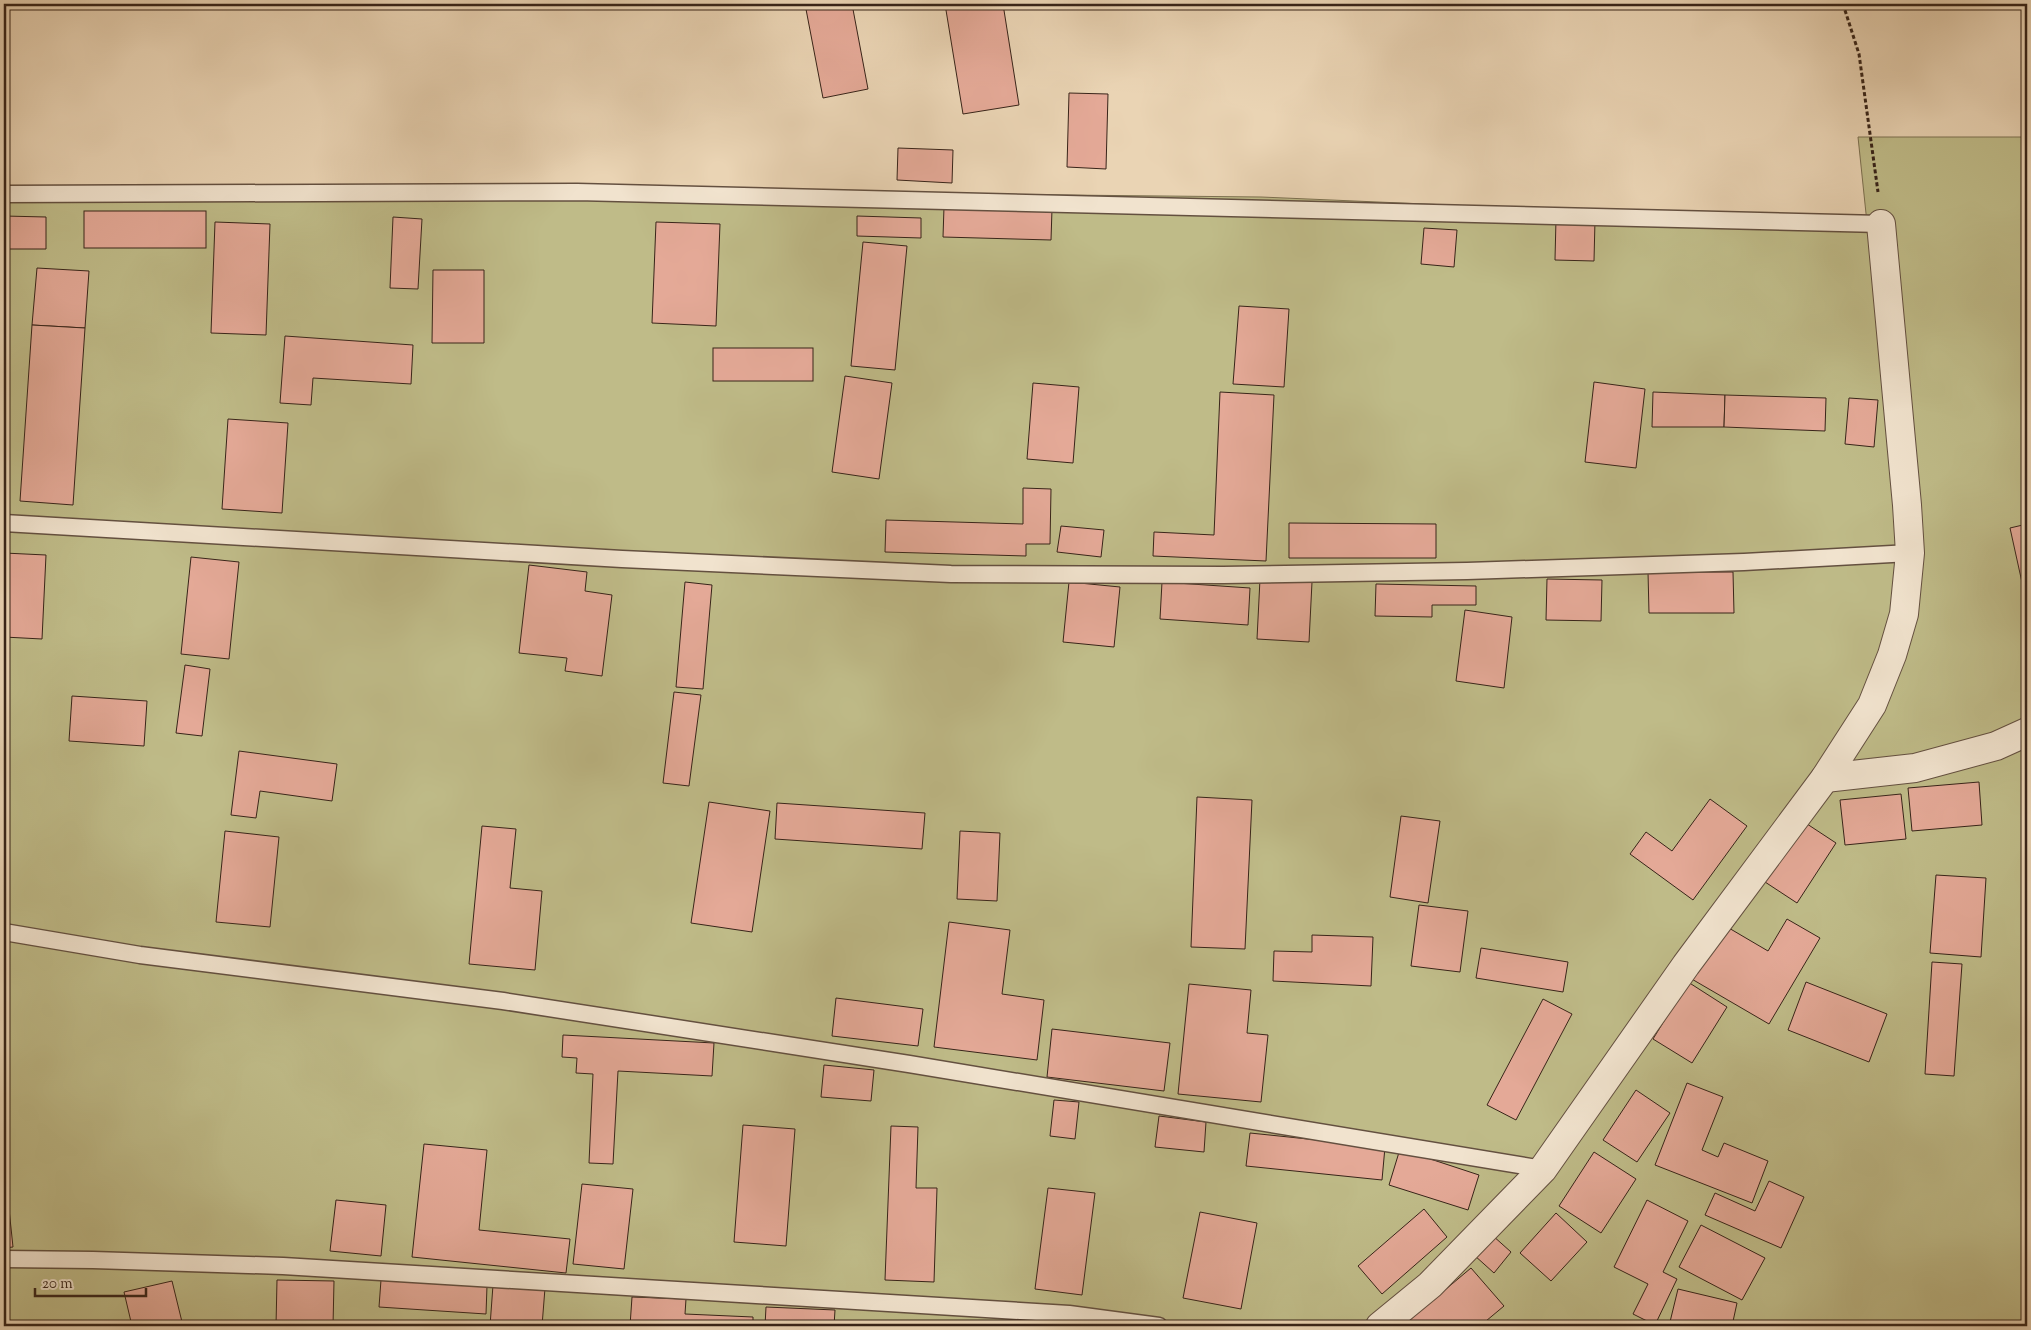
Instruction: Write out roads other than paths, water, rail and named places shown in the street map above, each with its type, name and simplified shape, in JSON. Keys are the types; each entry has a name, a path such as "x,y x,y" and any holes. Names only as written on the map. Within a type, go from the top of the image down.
{"street":[{"path":"1380,1326 1430,1284 1542,1168 1686,965 1824,778 1872,705 1892,655 1904,614 1910,553 1882,224"},
{"path":"1824,778 1914,768 1996,746 2027,732"}],"lane":[{"path":"4,194 577,192 1882,224"},
{"path":"4,523 622,559 951,574 1223,575 1467,571 1744,562 1910,553"},
{"path":"4,932 140,955 503,1001 909,1064 1542,1168"},
{"path":"4,1259 293,1267 1069,1314 1159,1326"}]}
